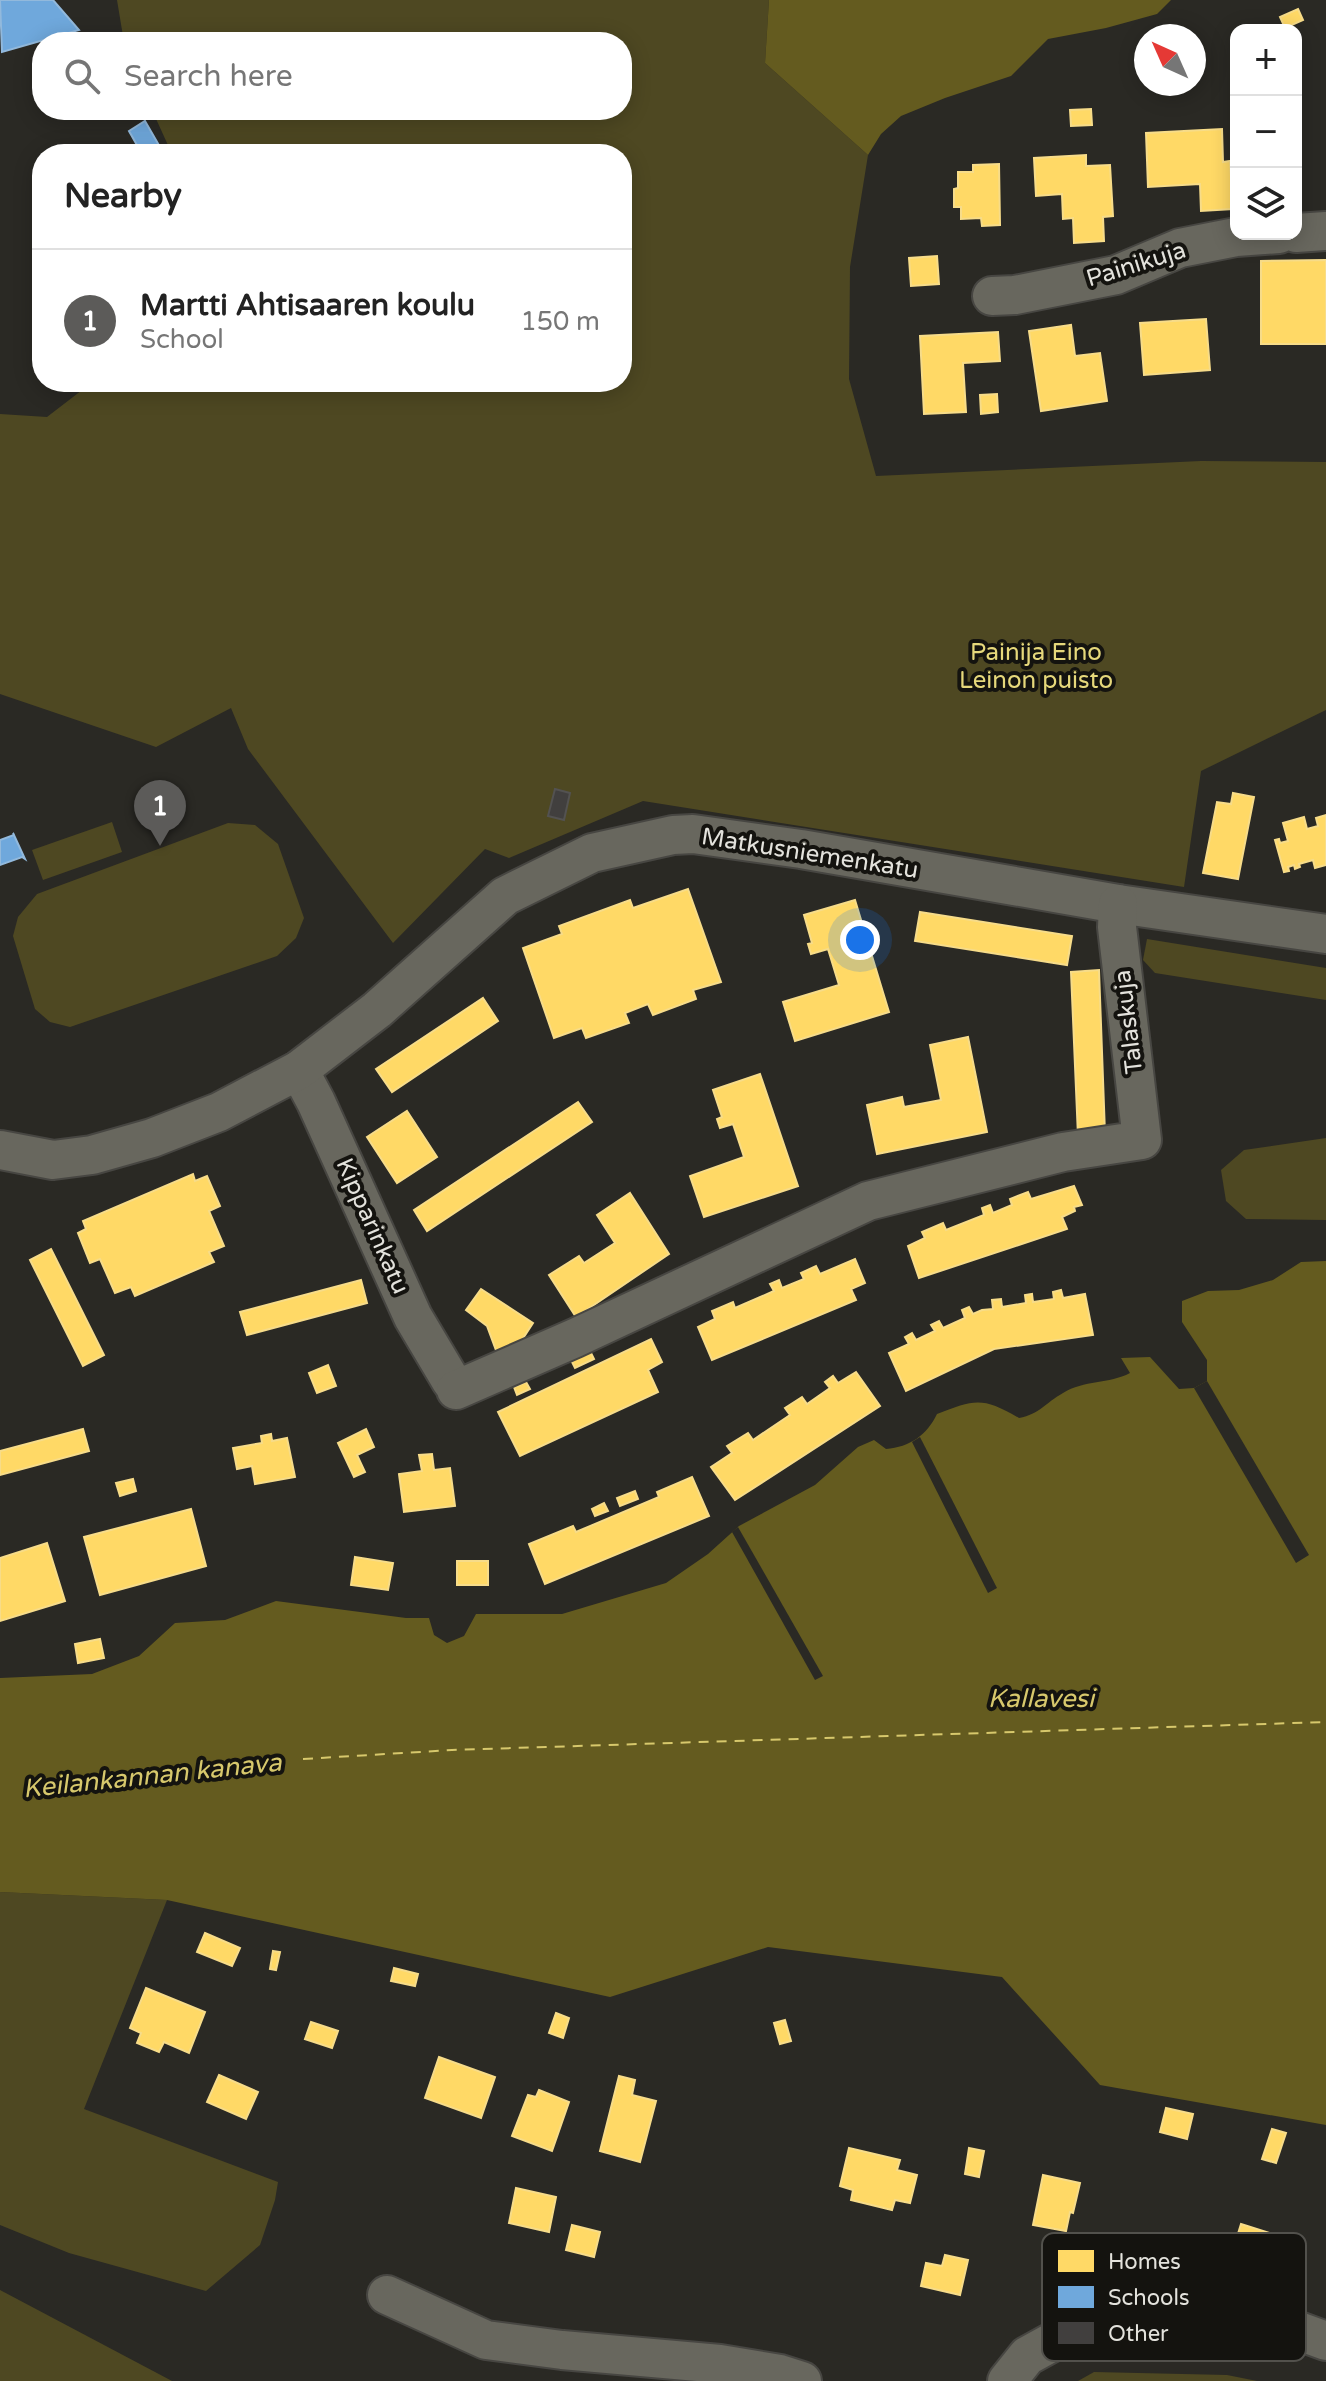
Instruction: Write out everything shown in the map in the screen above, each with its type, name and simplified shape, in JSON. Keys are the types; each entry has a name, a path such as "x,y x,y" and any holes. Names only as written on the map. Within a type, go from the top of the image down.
{"street":[{"path":"1302,233 1326,231"},
{"name":"Painikuja","path":"992,296 1015,295 1116,275 1180,248 1230,238"},
{"name":"Matkusniemenkatu","path":"0,1150 53,1160 92,1155 152,1138 219,1112 299,1070 377,1010 505,896 592,853 673,835 693,834 801,849 1118,904 1326,934"},
{"name":"Talaskuja","path":"454,1385 575,1338 868,1201 1063,1152 1142,1140 1117,927 1118,904"},
{"name":"Kipparinkatu","path":"299,1070 413,1317 454,1385"},
{"path":"387,2295 486,2340 720,2364 802,2381"},
{"path":"1306,2334 1326,2341"},
{"path":"1007,2381 1027,2356 1042,2348"}],"green space":[{"name":"Painija Eino Leinon puisto","path":"117,0 769,0 765,63 868,155 850,267 849,379 876,476 1201,461 1326,462 1326,710 1201,771 1184,887 643,801 509,858 485,849 393,943 248,749 231,708 156,747 0,694 0,414 47,417 80,392 632,392 632,144 167,144 157,120 632,120 632,32 122,32"},
{"path":"112,822 122,852 43,880 32,850"},
{"path":"228,823 255,825 278,844 304,918 296,938 277,956 70,1027 50,1022 35,1009 13,936 18,917 37,894"},
{"path":"1147,939 1326,968 1326,1000 1155,973 1143,960"},
{"path":"1326,1138 1326,1220 1246,1219 1226,1201 1221,1170 1244,1150"},
{"path":"0,1892 167,1900 84,2109 278,2182 260,2245 206,2291 69,2253 0,2225"},
{"path":"0,2290 172,2381 0,2381"},
{"path":"1094,2372 1227,2375 1257,2381 1078,2381"}],"water":[{"path":"769,0 1171,0 1157,14 1048,39 1011,76 901,116 881,134 868,155 765,63"},
{"name":"Kallavesi","path":"1326,1261 1326,2125 1100,2085 1002,1977 768,1947 610,1997 167,1900 0,1892 0,1678 92,1674 139,1656 175,1623 225,1620 276,1601 406,1618 429,1618 434,1635 447,1643 464,1636 476,1614 562,1614 666,1583 708,1554 739,1526 815,1485 858,1447 874,1440 886,1449 903,1446 923,1434 937,1414 950,1409 979,1402 996,1406 1019,1418 1026,1416 1071,1389 1130,1373 1121,1358 1150,1357 1179,1389 1194,1388 1207,1381 1207,1360 1182,1322 1182,1301 1208,1291 1239,1290 1273,1280 1301,1262"}],"pier":[{"path":"1207,1381 1309,1555 1296,1563 1194,1388"},
{"path":"920,1437 997,1588 988,1593 912,1442"},
{"path":"738,1527 823,1676 815,1680 732,1532"}],"building: Homes":[{"path":"1298,9 1303,20 1283,24 1280,17"},
{"path":"1091,109 1092,125 1071,126 1070,110"},
{"path":"1222,129 1223,162 1230,161 1230,209 1201,211 1200,184 1148,187 1146,133"},
{"path":"1086,155 1086,166 1110,165 1113,216 1103,217 1104,241 1074,243 1073,218 1063,219 1062,194 1036,196 1034,158"},
{"path":"999,164 1000,225 982,226 981,218 961,219 961,207 954,207 958,172 973,172 973,165"},
{"path":"937,256 939,284 911,286 909,258"},
{"path":"1326,260 1326,344 1261,344 1261,261"},
{"path":"1206,319 1210,370 1144,375 1140,323"},
{"path":"1071,325 1075,356 1100,353 1107,401 1041,411 1029,331"},
{"path":"998,332 1000,361 963,363 966,412 924,414 920,336"},
{"path":"997,394 998,412 981,414 980,395"},
{"path":"1233,793 1254,797 1238,879 1203,873 1217,802 1231,804"},
{"path":"1326,815 1326,865 1315,868 1313,860 1299,864 1300,867 1295,869 1294,865 1288,867 1289,871 1284,872 1275,840 1279,839 1280,843 1288,841 1283,823 1304,817 1307,829 1318,826 1316,818"},
{"path":"688,889 721,982 693,990 696,999 653,1015 648,1004 625,1013 629,1023 586,1038 582,1028 554,1038 523,948 562,934 559,926 630,900 633,908"},
{"path":"855,900 889,1012 795,1041 783,1002 839,985 828,949 811,954 808,944 812,943 804,915"},
{"path":"920,912 1072,936 1067,965 915,941"},
{"path":"1099,970 1105,1134 1078,1136 1071,972"},
{"path":"483,998 498,1021 392,1092 376,1069"},
{"path":"968,1037 987,1132 877,1154 867,1105 902,1097 904,1107 941,1100 930,1045"},
{"path":"760,1074 798,1186 704,1217 690,1176 744,1157 733,1124 720,1128 717,1119 722,1117 713,1090"},
{"path":"578,1102 592,1122 427,1231 414,1210"},
{"path":"407,1111 437,1157 397,1183 367,1137"},
{"path":"193,1174 195,1181 207,1176 220,1206 209,1211 224,1246 209,1252 214,1262 135,1296 131,1287 115,1293 100,1259 90,1263 78,1233 86,1229 83,1221"},
{"path":"1074,1186 1082,1205 1074,1207 1075,1211 1062,1217 1067,1229 919,1278 908,1246 925,1238 922,1232 943,1223 946,1230 984,1215 982,1208 990,1205 993,1213 1012,1205 1010,1199 1028,1192 1031,1199"},
{"path":"630,1193 669,1254 576,1317 549,1275 579,1256 584,1263 615,1243 597,1215"},
{"path":"51,1249 104,1355 83,1366 30,1260"},
{"path":"855,1259 865,1283 851,1289 856,1300 712,1360 698,1327 715,1319 712,1311 733,1302 735,1308 774,1291 770,1284 779,1280 782,1288 804,1279 801,1273 816,1266 820,1274"},
{"path":"361,1280 367,1303 247,1335 240,1312"},
{"path":"481,1289 533,1323 520,1343 497,1353 487,1326 466,1310"},
{"path":"1061,1290 1063,1298 1085,1294 1093,1335 994,1349 906,1391 889,1353 909,1344 905,1337 912,1333 916,1340 935,1331 931,1325 939,1321 943,1328 965,1318 962,1310 969,1307 973,1314 993,1309 992,1300 1001,1299 1002,1307 1026,1303 1025,1295 1032,1294 1033,1302 1054,1299 1053,1292"},
{"path":"651,1339 662,1362 648,1370 658,1392 520,1456 498,1412"},
{"path":"590,1351 594,1359 575,1368 571,1360"},
{"path":"328,1365 336,1386 317,1393 309,1373"},
{"path":"856,1372 880,1406 735,1500 711,1467 732,1453 727,1446 748,1433 753,1440 790,1415 785,1408 802,1397 807,1404 830,1388 825,1382 833,1376 838,1383"},
{"path":"526,1382 530,1389 517,1395 514,1387"},
{"path":"83,1429 89,1451 0,1475 0,1451"},
{"path":"366,1429 374,1447 357,1455 365,1472 354,1477 338,1443"},
{"path":"271,1434 272,1441 287,1438 295,1477 255,1484 252,1466 237,1469 233,1448 262,1443 261,1436"},
{"path":"432,1454 434,1470 450,1468 455,1506 404,1512 399,1474 422,1471 419,1455"},
{"path":"692,1477 709,1516 545,1584 529,1544 573,1526 576,1532 659,1497 657,1492"},
{"path":"133,1479 136,1491 120,1496 116,1483"},
{"path":"635,1491 638,1499 620,1506 617,1498"},
{"path":"604,1503 608,1511 595,1516 592,1509"},
{"path":"191,1509 206,1566 100,1595 84,1537"},
{"path":"47,1543 65,1601 0,1621 0,1558"},
{"path":"355,1557 393,1563 388,1590 351,1585"},
{"path":"457,1561 488,1561 488,1585 457,1585"},
{"path":"100,1639 104,1658 78,1663 75,1644"},
{"path":"205,1933 240,1948 232,1966 197,1952"},
{"path":"273,1951 280,1952 276,1970 270,1969"},
{"path":"394,1968 418,1974 415,1986 391,1981"},
{"path":"146,1988 205,2012 189,2053 164,2042 159,2052 137,2043 141,2033 130,2028"},
{"path":"556,2013 569,2018 563,2038 549,2033"},
{"path":"785,2020 791,2041 780,2044 774,2023"},
{"path":"311,2022 338,2031 332,2048 305,2039"},
{"path":"439,2057 495,2077 481,2118 425,2098"},
{"path":"219,2075 258,2092 246,2119 207,2102"},
{"path":"619,2076 635,2080 632,2095 656,2101 640,2162 600,2151"},
{"path":"539,2090 569,2102 552,2151 512,2136 528,2095 536,2097"},
{"path":"1166,2108 1193,2114 1187,2139 1160,2132"},
{"path":"1272,2129 1286,2133 1276,2163 1262,2159"},
{"path":"849,2148 900,2160 897,2170 917,2175 910,2203 895,2200 892,2210 851,2200 853,2190 840,2186"},
{"path":"969,2148 984,2151 979,2177 965,2174"},
{"path":"1043,2175 1080,2183 1066,2231 1033,2225"},
{"path":"516,2188 556,2197 549,2232 509,2223"},
{"path":"1241,2224 1270,2233 1238,2233"},
{"path":"572,2225 600,2232 594,2257 566,2250"},
{"path":"945,2255 968,2260 960,2295 921,2286 926,2263 942,2266"}],"building: Schools":[{"path":"0,0 53,0 79,30 32,32 32,43 2,52"},
{"path":"145,121 158,144 136,144 129,131"},
{"path":"14,835 25,859 22,857 0,865 0,840"}],"building: Other":[{"path":"555,789 570,793 564,820 548,816"}],"ferry route":[{"path":"303,1759 452,1750 1326,1722"}],"place":[{"name":"Martti Ahtisaaren koulu","path":"160,846"}],"water label":[{"name":"Keilankannan kanava","path":"152,1775"}]}
